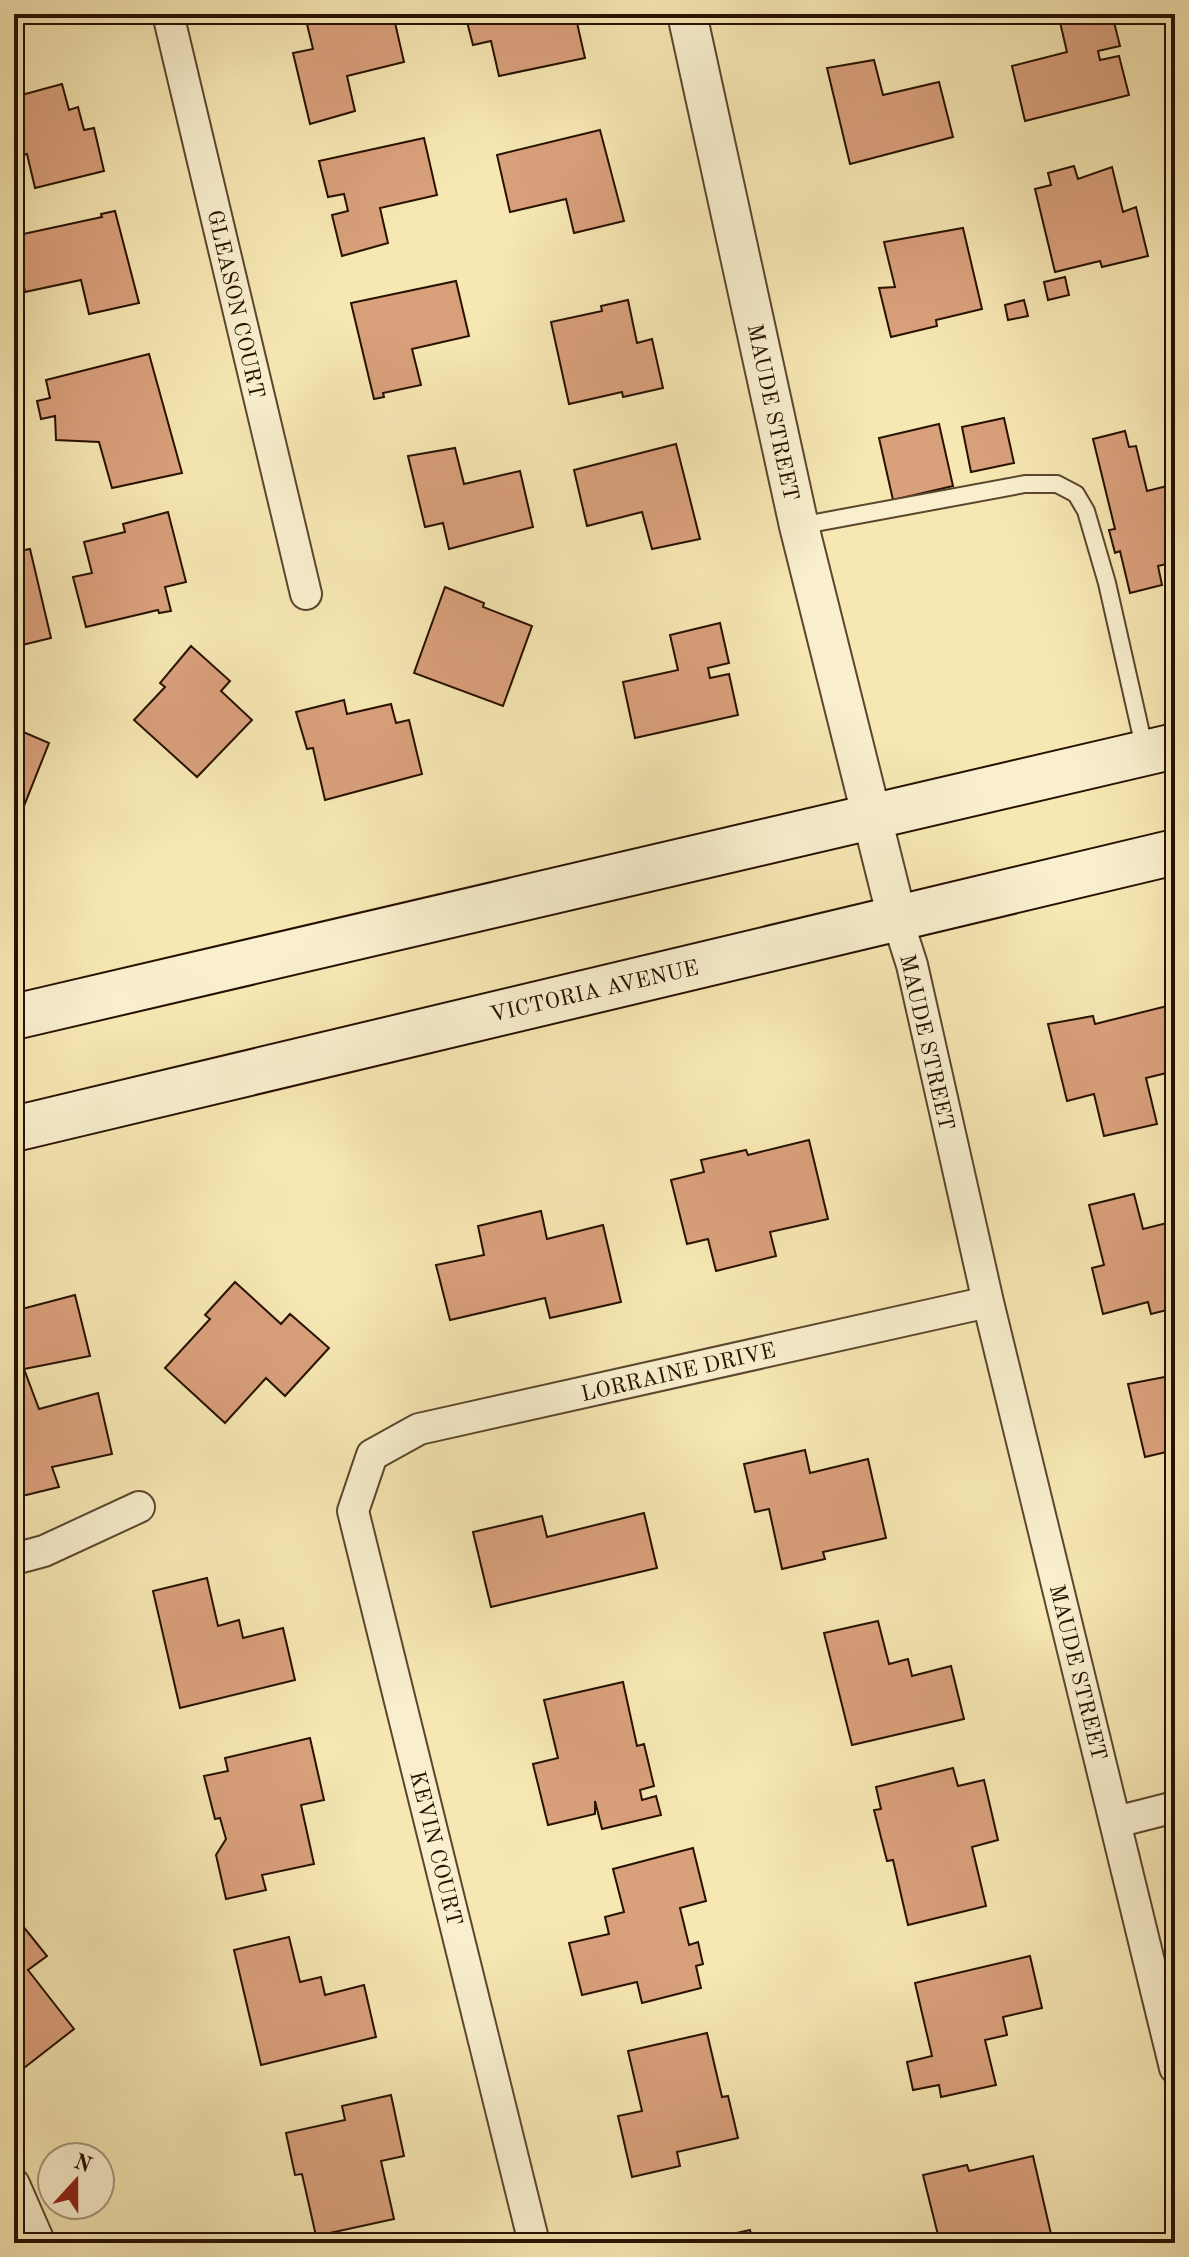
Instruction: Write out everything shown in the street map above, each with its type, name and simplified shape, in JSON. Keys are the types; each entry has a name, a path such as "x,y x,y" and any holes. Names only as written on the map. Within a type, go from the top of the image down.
{"main road":[{"path":"14,1017 869,815 1160,750"},
{"name":"VICTORIA AVENUE","path":"14,1129 1175,852"}],"street":[{"name":"GLEASON COURT","path":"168,14 306,594"},
{"name":"MAUDE STREET","path":"687,14 799,526 869,815 912,965 988,1302 1175,2068"},
{"name":"LORRAINE DRIVE","path":"372,1455 419,1429 988,1302"},
{"name":"KEVIN COURT","path":"372,1455 353,1511 534,2243"},
{"path":"14,1559 44,1551 139,1507"},
{"path":"1116,1822 1175,1807"},
{"path":"14,2184 38,2239"}],"lane":[{"path":"799,526 1025,484 1057,484 1076,494 1086,511 1160,750"}],"building":[{"path":"358,14 393,14 404,62 347,76 355,111 310,124 293,53 313,49 307,24"},
{"path":"465,14 575,14 585,58 499,76 491,41 473,45"},
{"path":"1075,14 1112,14 1120,46 1098,51 1100,60 1119,56 1129,95 1025,121 1012,66 1067,52 1059,18"},
{"path":"874,60 883,95 939,82 953,137 850,164 827,68"},
{"path":"62,84 69,110 78,107 84,130 94,128 104,171 35,188 27,154 14,157 14,97"},
{"path":"600,130 624,221 574,233 566,199 510,212 497,155"},
{"path":"424,138 437,195 380,208 388,243 342,256 332,215 348,211 344,194 328,197 319,161"},
{"path":"1074,166 1078,179 1112,167 1123,212 1136,207 1148,256 1102,267 1100,261 1055,272 1035,189 1051,185 1048,173"},
{"path":"115,211 139,303 89,314 81,280 25,292 14,236 102,217 101,214"},
{"path":"963,228 982,309 936,320 937,326 891,337 879,288 895,287 884,242"},
{"path":"1065,277 1069,295 1048,300 1044,282"},
{"path":"456,281 469,336 412,349 421,385 383,393 384,397 374,399 351,303"},
{"path":"628,300 637,343 652,339 663,388 623,397 622,392 569,404 551,322 602,311 601,306"},
{"path":"1024,300 1028,316 1008,320 1005,305"},
{"path":"149,354 182,473 112,488 99,442 56,440 55,416 41,419 37,401 50,398 46,380"},
{"path":"1004,418 1014,463 971,472 962,427"},
{"path":"939,424 953,486 893,500 879,438"},
{"path":"1125,431 1129,447 1136,446 1147,491 1175,484 1175,562 1158,566 1162,585 1130,593 1120,551 1115,553 1109,530 1115,529 1093,439"},
{"path":"676,444 700,539 652,549 642,512 587,526 574,470"},
{"path":"455,448 464,484 520,471 533,527 449,549 443,523 425,527 408,456"},
{"path":"168,512 186,582 165,587 171,611 159,613 158,610 86,627 73,577 92,573 84,542 125,532 123,524"},
{"path":"30,549 51,638 14,647 14,552"},
{"path":"445,587 484,603 483,607 532,626 503,706 414,673"},
{"path":"720,623 729,663 708,668 710,678 729,674 738,715 635,738 623,682 678,670 670,635"},
{"path":"191,646 230,681 221,691 252,720 197,777 134,720 165,687 160,683"},
{"path":"344,700 347,714 391,704 396,723 409,720 422,774 325,800 313,748 307,749 296,712"},
{"path":"14,728 49,743 18,821 14,819"},
{"path":"1175,1004 1175,1071 1146,1078 1157,1124 1104,1136 1094,1094 1067,1101 1048,1024 1093,1016 1095,1024"},
{"path":"809,1140 828,1219 770,1232 776,1256 716,1271 708,1239 687,1244 671,1180 704,1172 701,1160 746,1150 748,1155"},
{"path":"1134,1194 1143,1229 1175,1221 1175,1308 1151,1314 1148,1302 1103,1314 1092,1268 1104,1265 1089,1205"},
{"path":"541,1211 547,1239 603,1225 621,1302 550,1318 545,1298 450,1320 436,1265 484,1255 478,1226"},
{"path":"235,1282 281,1324 290,1314 329,1348 285,1396 266,1378 225,1423 165,1368 210,1319 205,1315"},
{"path":"75,1295 90,1356 24,1369 39,1409 98,1393 112,1454 52,1467 59,1487 14,1498 14,1311"},
{"path":"1175,1375 1175,1450 1145,1457 1128,1384"},
{"path":"805,1450 810,1473 868,1459 886,1538 823,1552 825,1559 782,1569 769,1509 755,1512 744,1464"},
{"path":"644,1513 657,1568 491,1607 473,1532 542,1516 547,1537"},
{"path":"207,1578 218,1626 239,1620 243,1638 283,1628 295,1680 180,1708 153,1591"},
{"path":"878,1621 889,1664 908,1659 912,1676 951,1666 964,1719 852,1745 824,1633"},
{"path":"623,1682 637,1746 644,1744 654,1786 640,1790 642,1800 656,1796 661,1815 602,1829 595,1801 595,1814 548,1825 533,1764 558,1758 544,1700"},
{"path":"310,1738 324,1800 301,1805 314,1864 262,1875 266,1890 226,1899 216,1855 226,1839 220,1818 215,1819 204,1776 228,1771 225,1758"},
{"path":"953,1768 958,1786 984,1780 998,1840 972,1847 986,1906 908,1925 893,1860 887,1861 874,1810 881,1809 876,1787"},
{"path":"693,1848 706,1901 680,1908 689,1945 698,1942 703,1964 696,1966 701,1988 642,2003 637,1982 582,1995 569,1943 609,1934 605,1917 624,1912 613,1869"},
{"path":"14,1915 47,1956 28,1970 74,2029 15,2075"},
{"path":"289,1937 300,1982 321,1977 325,1995 364,1985 376,2037 261,2065 234,1950"},
{"path":"1030,1956 1042,2008 1003,2017 1007,2035 985,2040 996,2085 941,2097 939,2085 913,2090 907,2062 932,2056 915,1983"},
{"path":"707,2033 722,2097 728,2096 738,2138 677,2152 680,2166 632,2177 618,2116 642,2111 628,2051"},
{"path":"391,2095 404,2156 381,2161 394,2219 316,2236 302,2174 295,2175 286,2133 345,2120 342,2106"},
{"path":"1033,2156 1051,2234 1014,2243 928,2243 927,2238 938,2235 923,2175 967,2165 969,2171"},
{"path":"750,2230 753,2243 701,2243 701,2241"},
{"path":"813,2236 814,2243 784,2243"}]}
